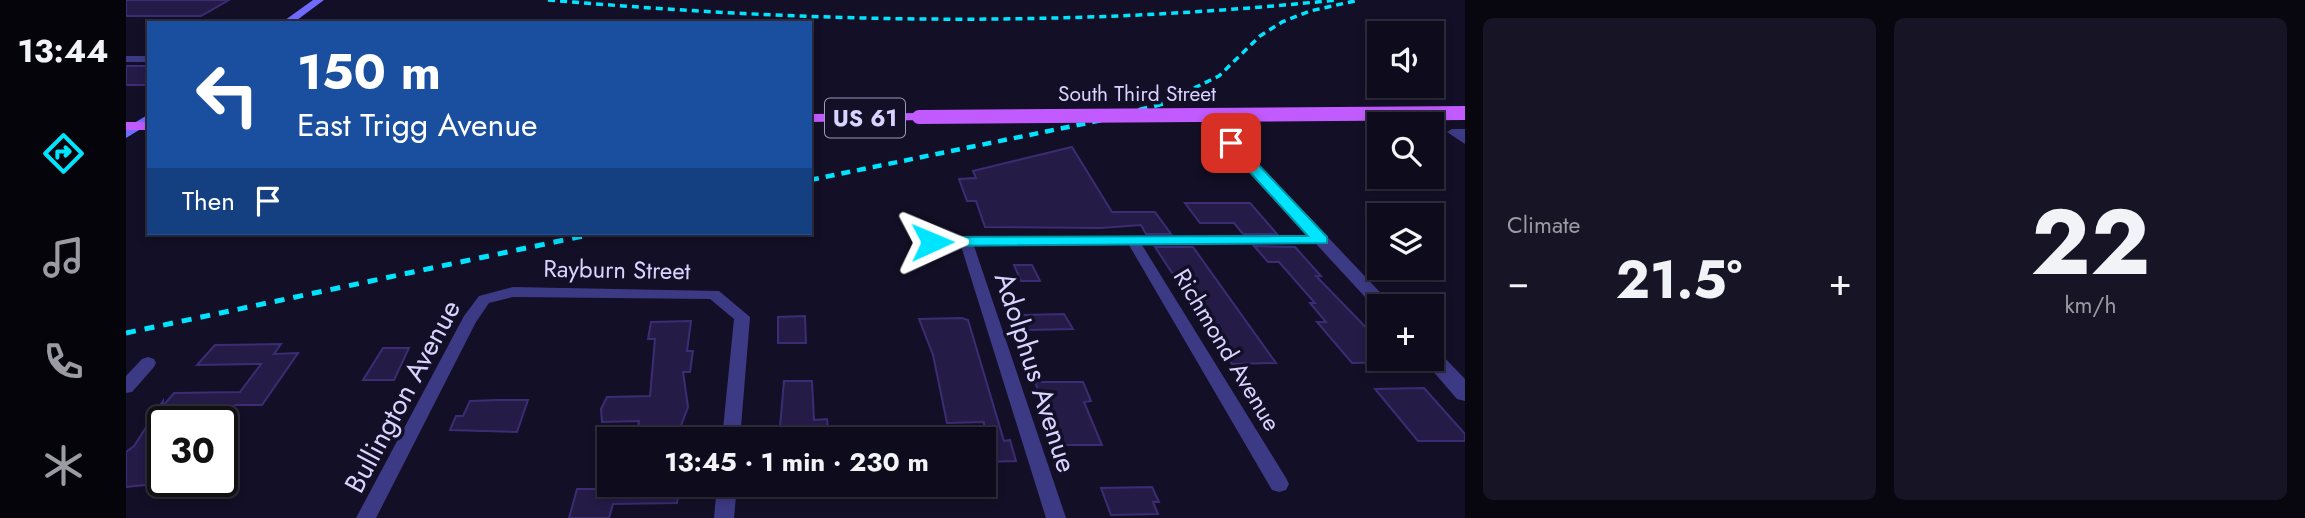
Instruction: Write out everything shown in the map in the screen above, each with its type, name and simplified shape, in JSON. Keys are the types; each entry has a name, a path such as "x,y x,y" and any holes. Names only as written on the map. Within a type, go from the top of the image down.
{"main road":[{"path":"289,21 319,0"},
{"name":"South Third Street","path":"812,118 1465,113"}],"street":[{"path":"126,59 147,59"},
{"path":"1465,132 1452,132 1465,141"},
{"path":"1231,143 1373,294"},
{"path":"932,242 1321,240"},
{"name":"Adolphus Avenue","path":"966,241 1056,518"},
{"name":"Richmond Avenue","path":"1133,241 1279,484"},
{"name":"Rayburn Street","path":"484,299 513,292 714,294 742,317 732,427"},
{"name":"Bullington Avenue","path":"366,518 469,320 484,299"},
{"path":"126,387 148,363"},
{"path":"1444,370 1465,393"},
{"path":"724,518 726,497"}],"building":[{"path":"126,0 229,0 201,16 126,16"},
{"path":"126,66 147,66 147,85 126,85"},
{"path":"1072,147 1112,212 1155,212 1171,234 1146,234 1141,225 1101,228 985,227 976,201 967,201 959,179 976,178 973,171"},
{"path":"1185,203 1250,203 1277,234 1243,234 1234,223 1200,223"},
{"path":"1254,246 1295,247 1321,276 1316,276 1367,329 1367,363 1352,363 1317,322 1326,322 1310,303 1315,303 1279,262 1268,262"},
{"path":"1155,247 1193,247 1276,363 1232,364"},
{"path":"1014,265 1032,265 1040,281 1021,281"},
{"path":"1064,314 1073,329 1027,330 1021,315"},
{"path":"805,316 806,343 778,343 778,317"},
{"path":"919,319 968,320 1004,441 1010,440 1016,461 996,462 996,427 984,427 984,422 947,423 933,355"},
{"path":"691,321 687,351 693,351 690,372 683,372 688,407 680,427 638,427 639,421 602,422 601,409 607,397 650,396 655,339 648,339 651,322"},
{"path":"281,344 274,354 298,353 262,405 163,406 174,393 240,392 261,364 197,365 215,345"},
{"path":"383,348 409,348 394,380 363,380"},
{"path":"784,381 812,381 814,420 827,419 828,427 780,427"},
{"path":"1035,382 1083,382 1091,401 1084,402 1102,445 1058,445"},
{"path":"1424,388 1465,434 1465,441 1418,441 1375,389"},
{"path":"528,400 517,432 450,430 456,416 463,416 470,401"},
{"path":"147,426 147,485 126,487 126,452 134,446"},
{"path":"1152,487 1159,502 1153,502 1158,514 1111,515 1101,488"},
{"path":"577,489 597,489 597,497 678,497 677,503 613,504 609,518 569,518"}],"railway":[{"path":"548,0 747,14 942,19 1137,15 1336,0"},
{"path":"1194,88 1219,76 1260,36 1282,22 1310,11 1359,0"},
{"path":"812,180 1107,119 1165,103 1198,87"},
{"path":"126,333 588,235"}],"route":[{"path":"932,242 1321,240 1231,143"}]}
